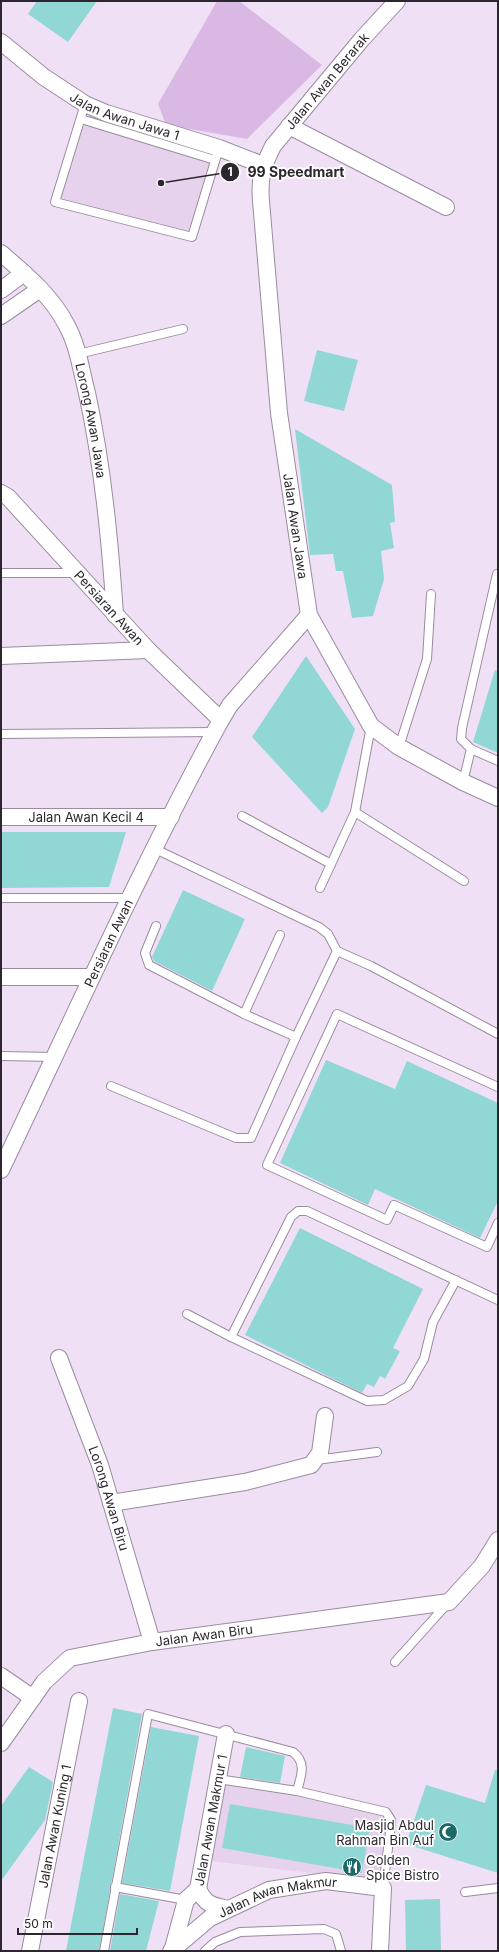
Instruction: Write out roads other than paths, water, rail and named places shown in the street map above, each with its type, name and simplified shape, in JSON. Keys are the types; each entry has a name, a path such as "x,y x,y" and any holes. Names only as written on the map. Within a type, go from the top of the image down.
{"street":[{"name":"Jalan Awan Berarak","path":"263,165 273,146 289,126 362,39 397,1"},
{"name":"Jalan Awan Jawa 1","path":"1,42 44,77 83,112 106,113 217,154 263,165"},
{"path":"289,126 446,207"},
{"name":"Jalan Awan Jawa","path":"263,165 260,185 260,201 279,413 309,615 371,726 399,747 463,782 498,798"},
{"name":"Lorong Awan Jawa","path":"1,253 40,289 66,324 78,354 100,459 110,546 115,615"},
{"path":"1,290 24,273"},
{"path":"1,316 40,289"},
{"name":"Persiaran Awan","path":"1,493 8,497 218,726"},
{"name":"Persiaran Awan","path":"1,1170 9,1138 54,1057 154,848 218,726 230,705 309,615"},
{"path":"1,656 148,650"},
{"name":"Jalan Awan Kecil 4","path":"1,817 171,817"},
{"path":"1,977 91,977"},
{"name":"Lorong Awan Biru","path":"59,1358 100,1465 152,1642"},
{"path":"111,1503 244,1482 304,1468 311,1465 320,1453 324,1416"},
{"path":"449,1602 482,1566 498,1540"},
{"name":"Jalan Awan Biru","path":"1,1743 53,1672 70,1658 152,1642 449,1602"},
{"path":"1,1676 33,1698"},
{"name":"Jalan Awan Kuning 1","path":"30,1951 79,1701"},
{"name":"Jalan Awan Makmur 1","path":"172,1950 186,1900 198,1888 226,1734"},
{"name":"Jalan Awan Makmur","path":"172,1950 210,1918 269,1890 326,1881 383,1888"},
{"path":"198,1888 204,1901 215,1906 228,1909"},
{"path":"380,1951 383,1888"}],"lane":[{"path":"83,112 55,202 192,237 217,154"},
{"path":"78,354 183,329"},
{"path":"1,573 77,573"},
{"path":"497,574 462,728 462,739 471,750 498,761"},
{"path":"399,747 427,659 431,594"},
{"path":"1,734 218,726"},
{"path":"320,888 356,812 371,726"},
{"path":"463,782 471,750"},
{"path":"356,812 464,881"},
{"path":"242,816 331,864"},
{"path":"154,848 319,927 328,934 337,951 371,966 498,1034"},
{"path":"1,898 130,898"},
{"path":"156,926 145,953 149,965 244,1014 296,1037"},
{"path":"244,1014 280,935"},
{"path":"112,1086 236,1138 251,1138 296,1037 337,951"},
{"path":"498,1087 337,1014 267,1165 387,1220 394,1205 487,1247 498,1223"},
{"path":"1,1056 54,1057"},
{"path":"231,1337 291,1217 298,1211 307,1211 498,1300"},
{"path":"187,1314 231,1337 367,1401 384,1400 408,1386 424,1359 433,1322 456,1280"},
{"path":"316,1460 377,1452"},
{"path":"395,1662 449,1602"},
{"path":"104,1951 148,1714 287,1749 297,1755 302,1764 302,1773 297,1791"},
{"path":"218,1779 297,1791 382,1810 389,1815 391,1824 383,1888"},
{"path":"115,1886 186,1900"},
{"path":"465,1892 498,1888"},
{"path":"205,1951 215,1942 240,1932 324,1929 336,1934 341,1951"}],"place":[{"name":"99 Speedmart","path":"161,183"},
{"name":"Masjid Abdul Rahman Bin Auf","path":"448,1832"},
{"name":"Golden Spice Bistro","path":"352,1867"}]}
